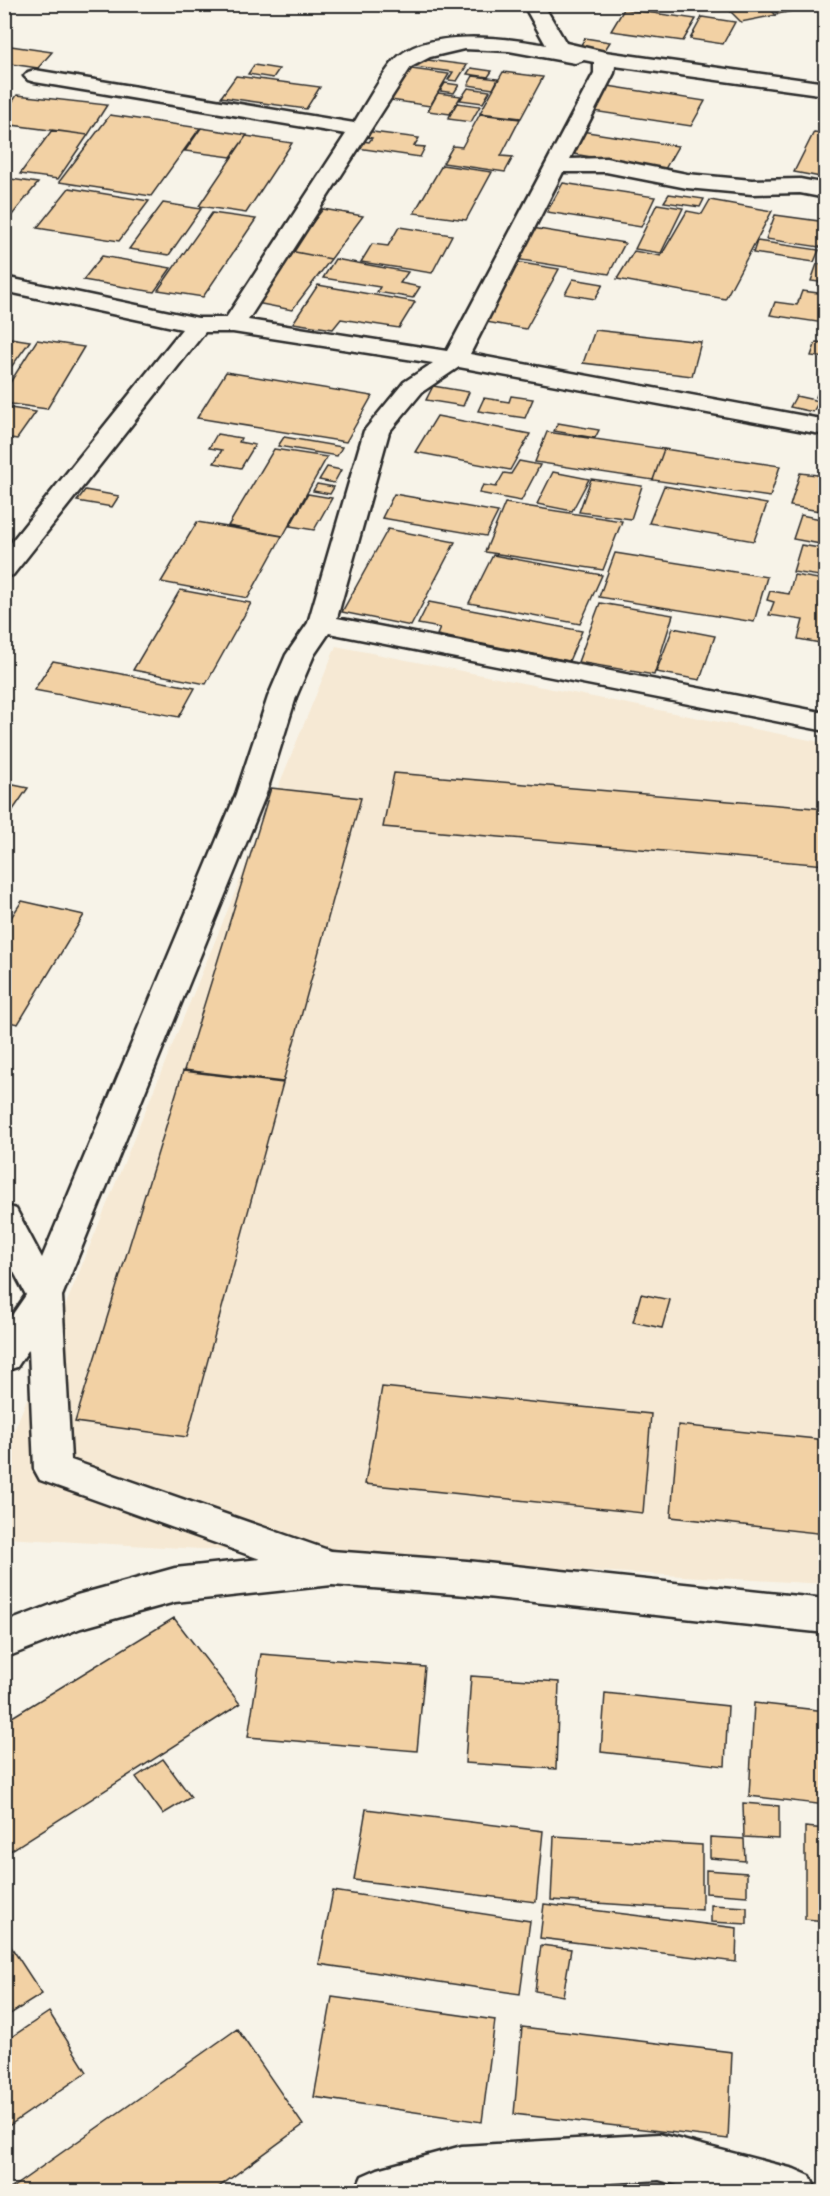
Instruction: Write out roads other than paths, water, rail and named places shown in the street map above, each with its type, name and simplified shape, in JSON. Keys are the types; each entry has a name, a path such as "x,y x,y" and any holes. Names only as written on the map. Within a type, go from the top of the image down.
{"street":[{"path":"533,4 558,48 605,61"},
{"path":"232,325 403,63 430,48 446,44 498,45 825,89"},
{"path":"4,1357 44,1296 251,794 282,697 300,655 322,622 377,431 413,387 454,359 557,166 603,73 605,61"},
{"path":"35,76 359,130"},
{"path":"557,166 606,165 687,181 752,187 800,186 825,191"},
{"path":"4,284 198,325 232,325 454,359 825,428"},
{"path":"4,569 198,325"},
{"path":"322,622 825,722"},
{"path":"4,1218 44,1296 53,1469 332,1568"},
{"path":"4,1641 77,1612 175,1585 332,1568 466,1578 825,1616"},
{"path":"378,2192 462,2169 659,2157 794,2192"}]}
